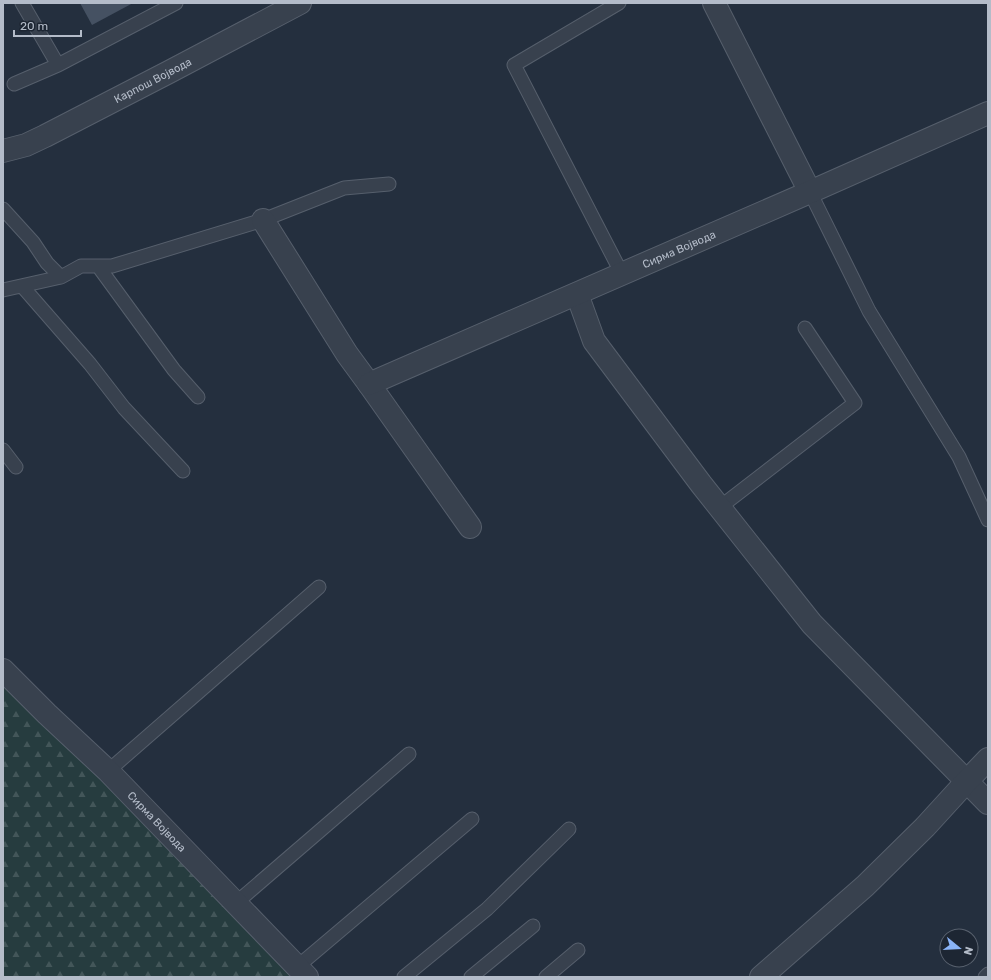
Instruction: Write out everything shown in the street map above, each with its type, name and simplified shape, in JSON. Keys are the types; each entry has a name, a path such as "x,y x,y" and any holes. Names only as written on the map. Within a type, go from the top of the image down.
{"street":[{"name":"Карпош Војвода","path":"3,151 26,145 45,136 300,3"},
{"path":"714,3 810,192"},
{"name":"Сирма Војвода","path":"369,384 988,113"},
{"path":"262,220 347,354 470,527"},
{"path":"577,294 594,340 719,508 812,624 988,803"},
{"name":"Сирма Војвода","path":"3,670 47,714 108,771 302,972"},
{"path":"761,977 865,886 925,827 988,759"}],"lane":[{"path":"22,3 58,66"},
{"path":"14,84 58,66 176,3"},
{"path":"619,3 514,65 622,274"},
{"path":"3,290 61,277 81,266 112,266 262,220 344,188 389,184"},
{"path":"810,192 869,311 959,457 988,520"},
{"path":"3,209 33,242 47,263 61,277"},
{"path":"98,266 174,370 198,397"},
{"path":"22,286 90,364 124,408 183,471"},
{"path":"719,508 855,403 805,328"},
{"path":"3,450 16,466"},
{"path":"108,771 319,587"},
{"path":"236,903 409,754"},
{"path":"302,972 472,819"},
{"path":"404,977 487,909 569,828"},
{"path":"471,977 533,926"},
{"path":"546,977 578,950"},
{"path":"985,977 988,974"}],"green space":[{"path":"3,670 307,977 3,977"}],"building":[{"path":"80,3 133,3 92,25"}]}
